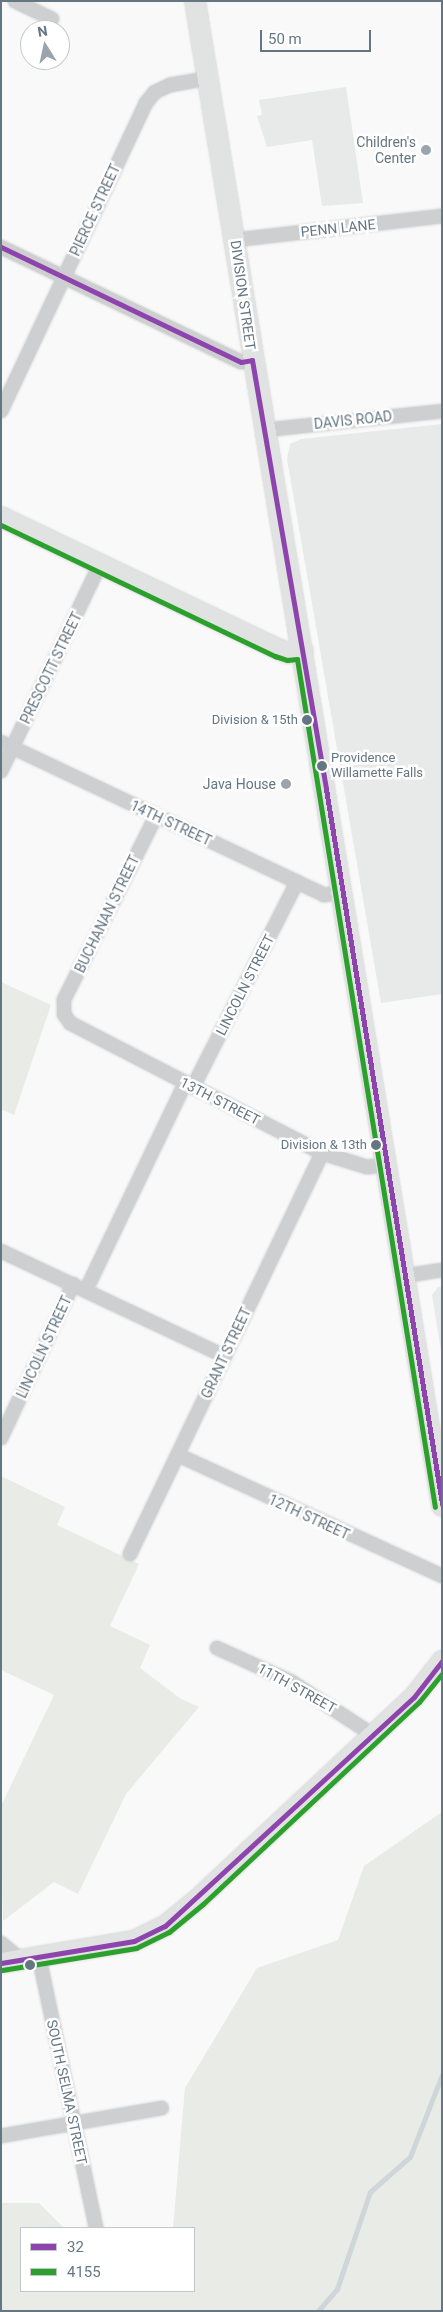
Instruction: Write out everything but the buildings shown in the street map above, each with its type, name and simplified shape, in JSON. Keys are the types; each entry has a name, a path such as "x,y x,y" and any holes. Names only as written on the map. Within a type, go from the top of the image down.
{"street":[{"path":"15,1 52,19"},
{"name":"DIVISION STREET","path":"196,1 235,240 252,360 303,652 442,1506"},
{"name":"PIERCE STREET","path":"1,411 146,103 155,92 170,85 208,78"},
{"name":"PENN LANE","path":"235,240 442,216"},
{"path":"1,247 242,362 252,360"},
{"name":"DAVIS ROAD","path":"265,430 442,410"},
{"path":"1,517 278,649 288,653 303,652"},
{"name":"PRESCOTT STREET","path":"1,771 7,744 100,564"},
{"name":"14TH STREET","path":"7,744 324,894 342,892"},
{"name":"BUCHANAN STREET","path":"64,1014 64,1000 156,816"},
{"name":"LINCOLN STREET","path":"1,1438 297,882"},
{"name":"13TH STREET","path":"64,1014 70,1023 322,1153 368,1168 385,1165"},
{"name":"GRANT STREET","path":"130,1554 322,1153"},
{"path":"1,1251 224,1356"},
{"path":"404,1276 442,1270"},
{"name":"12TH STREET","path":"178,1455 442,1576"},
{"name":"11TH STREET","path":"216,1648 292,1682 373,1735"},
{"path":"1,1943 20,1960 115,1944 155,1933 198,1899 414,1697 442,1661"},
{"name":"SOUTH SELMA STREET","path":"20,1960 74,2124 96,2227"},
{"path":"1,2136 162,2108"}],"shaded area":[{"path":"346,87 363,203 322,206 312,140 267,147 257,116 262,115 259,100"},
{"path":"442,424 442,994 381,1003 287,459 290,444 301,439"},
{"path":"1,982 51,1005 14,1115 1,1109"},
{"path":"438,1287 442,1287 441,1351 432,1295"},
{"path":"1,1476 65,1507 57,1525 139,1564 110,1626 150,1645 140,1668 181,1699 199,1707 126,1794 78,1894 54,1882 3,1921 1,1806 54,1695 1,1670"},
{"path":"442,1812 442,2311 1,2311 1,2203 39,2203 63,2227 20,2227 20,2292 195,2292 195,2227 173,2227 185,2088 257,1968 338,1940 364,1866"}],"waterway":[{"path":"318,2311 337,2289 370,2192 410,2157 442,2075"}],"transit line":[{"name":"32","path":"1,247 241,362 252,360"},
{"name":"32","path":"252,360 326,789 442,1504"},
{"name":"4155","path":"1,525 275,656 287,660 297,659 435,1507"},
{"name":"32","path":"1,1963 134,1941 165,1926 414,1697 442,1661"},
{"name":"4155","path":"2,1970 136,1948 169,1932 203,1904 419,1702 442,1674"}],"place":[{"name":"Children's Center","path":"426,150"},
{"name":"Division & 15th","path":"307,720"},
{"name":"Providence Willamette Falls","path":"322,766"},
{"name":"Java House","path":"286,784"},
{"name":"Division & 13th","path":"376,1145"}]}
